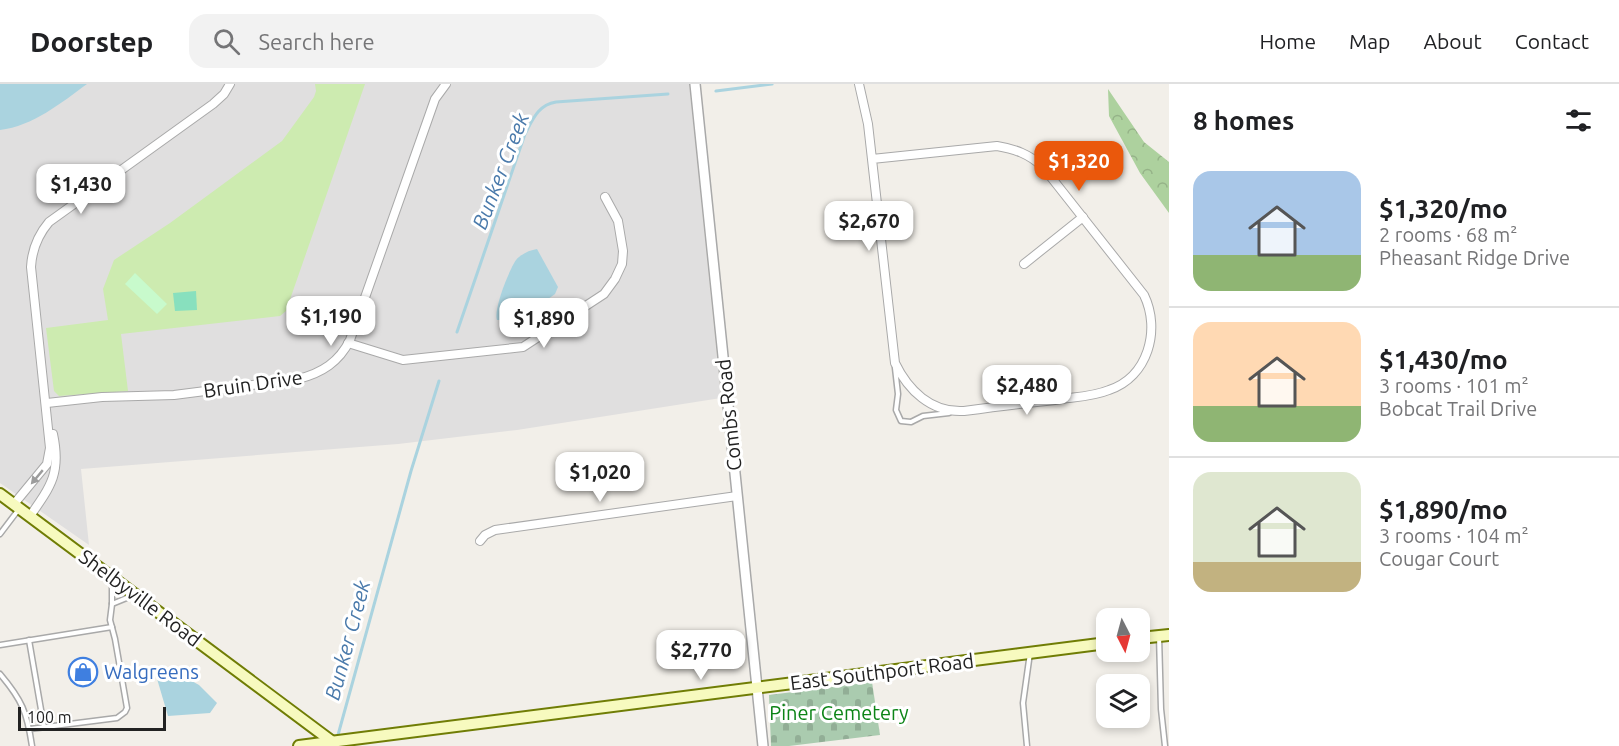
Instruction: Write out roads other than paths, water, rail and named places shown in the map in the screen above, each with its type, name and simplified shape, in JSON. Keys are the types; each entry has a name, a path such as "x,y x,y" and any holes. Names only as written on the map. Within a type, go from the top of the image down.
{"main road":[{"name":"Shelbyville Road","path":"0,494 335,744"},
{"name":"East Southport Road","path":"299,746 335,744 1096,644"}],"street":[{"path":"17,506 47,464 50,448 31,267 34,247 39,236 49,222 213,104 224,94 230,84"},
{"name":"Bruin Drive","path":"47,403 102,397 174,395 298,379 315,375 328,368 348,343 435,99 446,84"},
{"name":"Combs Road","path":"694,84 762,746"},
{"path":"859,84 868,121 872,159 895,363 910,388 922,399 955,412 1093,395 1114,388 1129,379 1139,368 1150,347 1152,328 1150,309 1139,286 1040,165 1030,157 1011,148 986,146 872,159"},
{"path":"348,343 404,360 523,347 604,294 615,279 622,264 622,251 618,220 605,197"},
{"path":"1024,264 1083,217"},
{"path":"30,516 45,495 56,469 57,453 47,403"},
{"path":"480,541 485,535 495,530 737,496"}],"lane":[{"path":"895,363 898,394 896,410 901,421 911,422 923,416 955,412"},
{"path":"0,534 17,506"},
{"path":"30,729 117,718 125,712 127,708 110,620 112,578"},
{"path":"112,604 135,595"},
{"path":"0,645 112,627"},
{"path":"1164,635 1161,709 1165,746"},
{"path":"29,640 44,727"},
{"path":"1028,746 1023,703 1030,653"},
{"path":"0,674 18,695 30,729 32,746"}],"water":[{"path":"0,84 87,84 35,119 0,130"},
{"path":"537,249 558,287 555,294 519,320 497,320 499,299 513,265 523,254"},
{"path":"163,665 199,685 217,703 210,713 168,716 155,672"}],"waterway":[{"name":"Bunker Creek","path":"716,91 772,84"},
{"name":"Bunker Creek","path":"457,332 525,134 540,109 556,102 668,94"},
{"name":"Bunker Creek","path":"338,735 411,471 439,381"}],"place":[{"name":"Walgreens","path":"83,672"}],"park label":[{"name":"Piner Cemetery","path":"839,713"}]}
